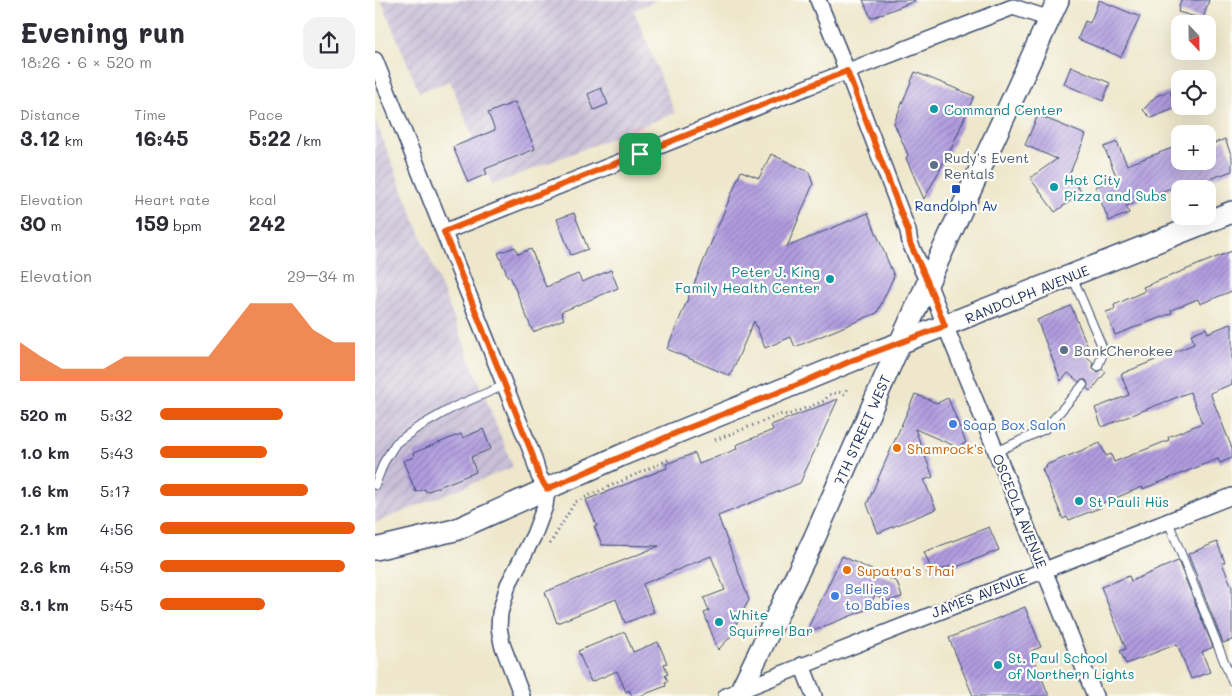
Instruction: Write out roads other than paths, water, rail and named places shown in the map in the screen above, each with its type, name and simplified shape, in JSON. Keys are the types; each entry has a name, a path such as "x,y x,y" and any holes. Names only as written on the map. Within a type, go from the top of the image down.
{"street":[{"path":"818,0 908,231 910,243 928,283"},
{"name":"7TH STREET WEST","path":"736,693 814,539 900,344 1058,0"},
{"path":"444,232 847,71 1013,7 1050,19"},
{"path":"375,60 533,456 539,476 547,489 543,511 534,535 508,585 499,613 502,644 522,696"},
{"name":"RANDOLPH AVENUE","path":"377,545 455,530 622,455 797,385 853,360 900,344 1232,212"},
{"name":"OSCEOLA AVENUE","path":"928,283 1095,696"},
{"name":"JAMES AVENUE","path":"736,693 802,665 1232,496"},
{"path":"802,665 814,696"}],"lane":[{"path":"1072,276 1104,351 1098,366"},
{"path":"375,486 384,462 396,443 417,428 454,407 505,385"},
{"path":"996,452 1045,429 1083,385"},
{"path":"1168,521 1232,681"}],"place":[{"name":"Command Center","path":"934,109"},
{"name":"Rudy's Event Rentals","path":"934,165"},
{"name":"Hot City Pizza and Subs","path":"1054,187"},
{"name":"Randolph Av","path":"956,189"},
{"name":"Peter J. King Family Health Center","path":"830,279"},
{"name":"BankCherokee","path":"1064,350"},
{"name":"Soap Box Salon","path":"953,424"},
{"name":"Shamrock's","path":"897,448"},
{"name":"St Pauli Hüs","path":"1079,501"},
{"name":"Supatra's Thai","path":"847,570"},
{"name":"Bellies to Babies","path":"835,596"},
{"name":"White Squirrel Bar","path":"719,622"},
{"name":"St. Paul School of Northern Lights","path":"998,665"}]}
